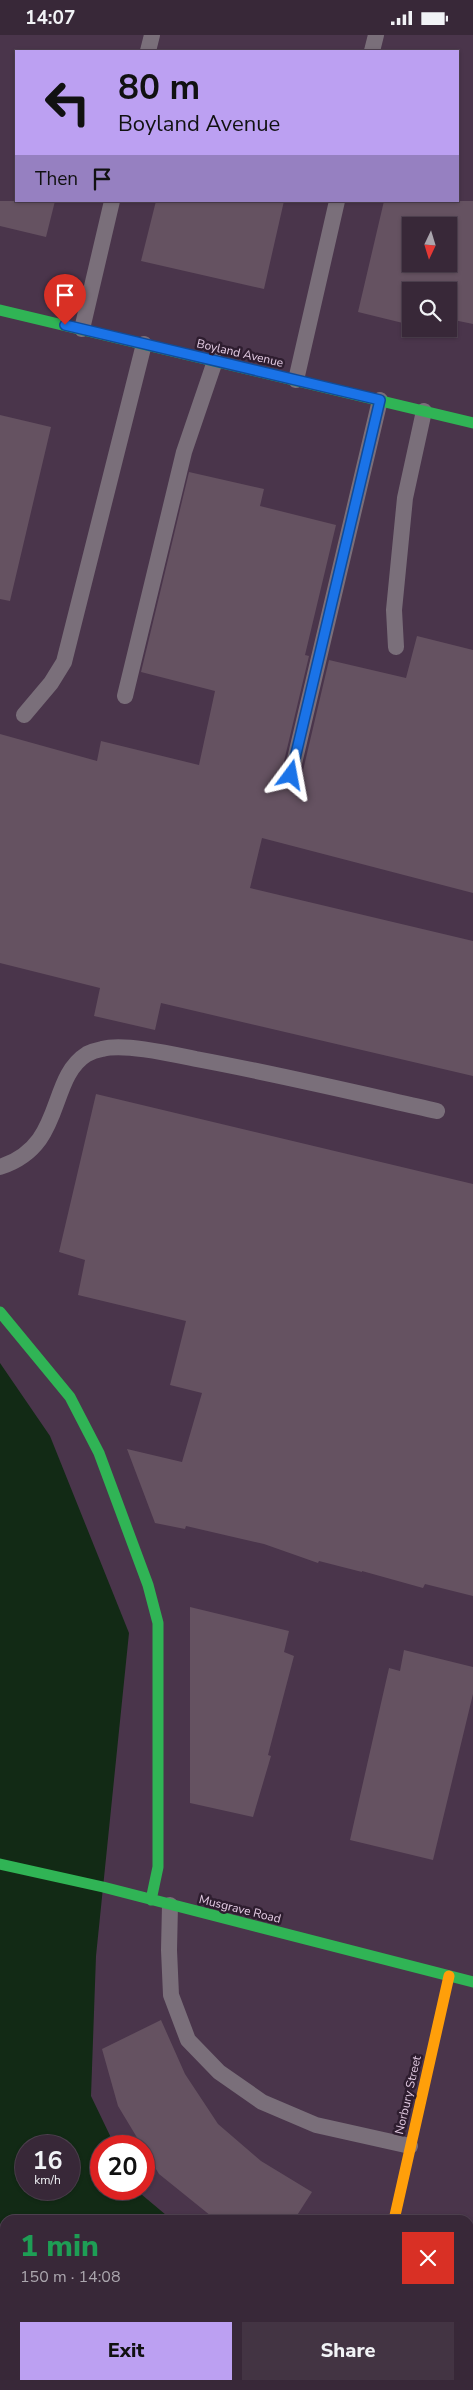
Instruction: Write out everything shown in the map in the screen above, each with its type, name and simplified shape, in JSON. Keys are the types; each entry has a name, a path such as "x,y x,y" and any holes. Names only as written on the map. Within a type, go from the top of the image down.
{"street":[{"name":"Boyland Avenue","path":"0,310 473,423"},
{"path":"0,1311 70,1397 99,1453 148,1585 158,1623 158,1867 151,1900"},
{"name":"Musgrave Road","path":"0,1864 103,1887 473,1982"},
{"name":"Norbury Street","path":"395,2215 449,1977"}],"lane":[{"path":"148,50 152,35"},
{"path":"372,50 376,35"},
{"path":"82,329 112,202"},
{"path":"296,380 337,202"},
{"path":"24,715 51,683 64,662 144,344"},
{"path":"125,697 184,452 215,361"},
{"path":"291,775 380,400"},
{"path":"396,647 394,610 405,498 424,411"},
{"path":"0,1167 10,1164 31,1151 48,1127 69,1074 86,1055 102,1048 148,1050 244,1068 437,1111"},
{"path":"170,1905 171,1995 188,2040 218,2072 262,2102 316,2125 410,2146"}],"shaded area":[{"path":"0,1363 50,1436 129,1633 96,1956 91,2096 110,2135 90,2135 90,2200 148,2200 166,2215 0,2215"}],"building":[{"path":"0,201 55,202 46,237 0,226"},
{"path":"473,201 473,324 457,321 457,282 402,282 402,323 358,312 384,202"},
{"path":"156,202 284,202 264,289 141,261"},
{"path":"0,415 51,427 10,601 0,599"},
{"path":"189,472 264,489 260,506 336,525 305,655 309,656 281,774 285,784 293,786 301,779 329,660 406,678 417,636 473,650 473,893 262,838 250,888 473,941 473,1076 161,1003 155,1030 94,1016 100,988 0,963 0,734 97,761 101,741 199,765 215,691 141,672"},
{"path":"96,1094 473,1184 473,1596 425,1584 423,1588 362,1571 319,1561 318,1563 264,1544 186,1526 185,1529 155,1523 127,1449 182,1462 202,1393 170,1385 186,1321 78,1295 85,1260 59,1252"},
{"path":"190,1607 289,1631 284,1652 294,1656 268,1755 271,1756 253,1817 190,1803"},
{"path":"404,1650 473,1667 473,1694 433,1860 350,1840 389,1668 400,1671"},
{"path":"161,2020 185,2074 218,2124 261,2161 312,2192 297,2215 210,2215 159,2174 155,2167 155,2135 135,2135 118,2106 102,2049"}],"traffic: fast":[{"path":"0,310 473,423"},
{"path":"0,1312 70,1397 99,1453 148,1585 158,1623 158,1867 151,1900"},
{"path":"0,1864 103,1887 473,1982"}],"traffic: slow":[{"path":"395,2215 449,1976"}],"route":[{"path":"65,325 380,400 291,775"}]}
